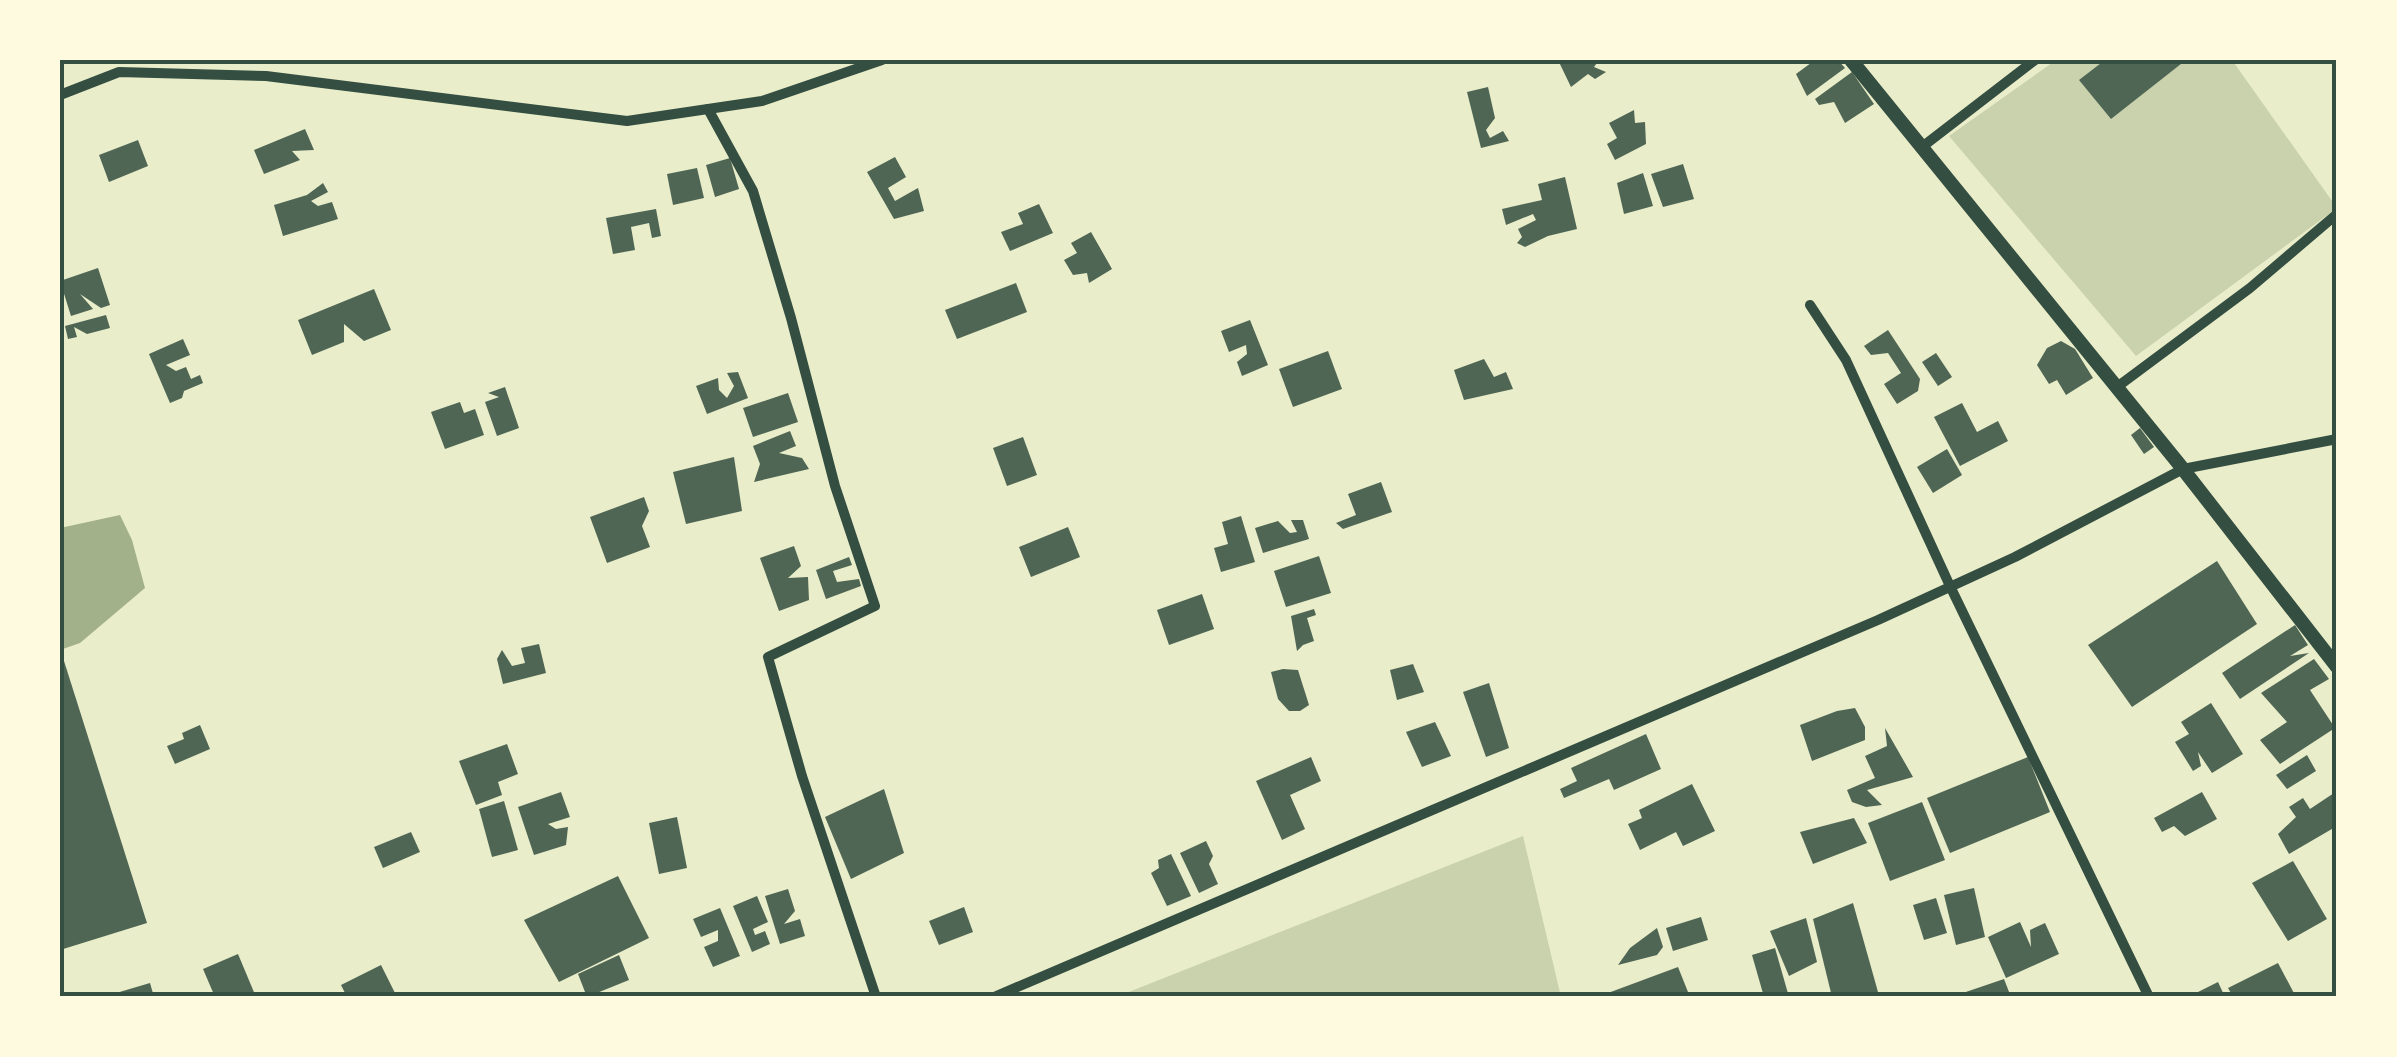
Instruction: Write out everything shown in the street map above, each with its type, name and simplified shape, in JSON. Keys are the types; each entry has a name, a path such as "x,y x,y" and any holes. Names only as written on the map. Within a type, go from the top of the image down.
{"street":[{"path":"60,95 119,72 266,76 627,121 762,100 882,60"},
{"path":"1851,60 2182,469 2337,668"},
{"path":"1922,147 2035,60"},
{"path":"708,108 753,191 835,486 875,606 768,657 802,776 876,997"},
{"path":"2117,388 2250,288 2337,214"},
{"path":"1810,306 1846,360 1950,586 2149,997"},
{"path":"994,997 1950,586 2015,557 2182,469 2337,439"}],"shaded area":[{"path":"2056,60 2232,60 2337,208 2136,356 1949,136"},
{"path":"120,515 132,540 145,588 80,643 60,650 60,528"},
{"path":"1523,836 1561,997 1116,997"}],"building":[{"path":"1558,60 1599,60 1594,67 1606,72 1595,79 1588,74 1571,87"},
{"path":"1815,60 1838,60 1845,68 1807,96 1796,74"},
{"path":"2105,60 2186,60 2111,119 2079,80"},
{"path":"1852,72 1874,104 1845,123 1834,102 1819,105 1815,99"},
{"path":"1488,87 1495,118 1486,130 1490,138 1503,131 1509,141 1481,148 1467,92"},
{"path":"1634,110 1635,123 1645,122 1646,144 1615,160 1607,144 1617,138 1609,123"},
{"path":"305,129 314,150 292,151 300,160 264,174 254,150"},
{"path":"138,140 148,166 109,182 99,155"},
{"path":"895,157 906,177 888,188 895,201 918,188 924,211 894,219 867,172"},
{"path":"730,158 739,189 715,197 706,165"},
{"path":"1683,164 1694,199 1663,207 1651,174"},
{"path":"697,168 704,198 673,205 667,174"},
{"path":"1643,173 1653,206 1624,214 1617,183"},
{"path":"1565,177 1577,229 1525,247 1517,243 1522,237 1518,229 1536,220 1533,214 1506,225 1502,209 1542,200 1538,184"},
{"path":"323,183 328,192 311,201 318,206 332,202 338,219 283,236 274,205 307,195"},
{"path":"1039,204 1053,233 1010,251 1001,232 1023,224 1018,213"},
{"path":"656,209 661,236 652,238 649,223 631,227 635,250 613,254 606,218"},
{"path":"1091,232 1112,269 1089,283 1087,273 1073,275 1064,260 1077,253 1071,243"},
{"path":"98,268 110,305 101,308 80,294 93,309 71,316 60,281"},
{"path":"1016,283 1027,312 957,339 945,310"},
{"path":"374,289 391,330 364,341 344,324 344,342 312,355 298,320"},
{"path":"106,315 110,328 87,334 74,327 77,337 68,339 65,326"},
{"path":"1250,320 1268,365 1242,376 1237,362 1247,354 1246,345 1229,352 1221,331"},
{"path":"1888,330 1920,379 1918,391 1897,404 1884,384 1901,373 1888,353 1871,355 1864,346"},
{"path":"183,339 190,355 166,365 176,371 186,367 191,379 200,375 203,383 184,391 182,398 170,403 149,354"},
{"path":"2061,341 2075,349 2093,378 2066,395 2057,380 2049,384 2037,365 2047,348"},
{"path":"1328,351 1342,389 1293,407 1279,369"},
{"path":"1936,353 1952,377 1938,386 1922,362"},
{"path":"1484,359 1494,377 1506,372 1513,389 1464,400 1454,370"},
{"path":"738,372 748,398 707,414 696,386 718,378 719,390 727,398 734,386 727,373"},
{"path":"505,387 519,428 497,436 485,402 499,397 488,393"},
{"path":"788,393 798,422 753,437 743,408"},
{"path":"460,402 464,413 475,409 484,435 445,449 431,412"},
{"path":"1962,403 1977,432 1998,421 2008,441 1960,466 1934,417"},
{"path":"2140,428 2154,447 2144,454 2131,435"},
{"path":"790,431 796,446 779,453 802,458 809,469 754,482 760,464 753,446"},
{"path":"1023,437 1037,475 1007,486 993,448"},
{"path":"1947,449 1962,475 1933,493 1917,467"},
{"path":"734,457 742,511 686,524 673,472"},
{"path":"1381,482 1392,512 1343,529 1336,523 1356,515 1348,494"},
{"path":"644,497 649,511 642,526 650,547 607,563 590,517"},
{"path":"1241,516 1255,562 1221,572 1214,548 1228,544 1222,522"},
{"path":"1291,520 1303,520 1309,539 1263,553 1255,528 1278,521 1290,533 1297,532"},
{"path":"1068,527 1080,557 1031,577 1019,547"},
{"path":"794,546 801,566 788,578 808,577 809,600 779,611 760,558"},
{"path":"1319,556 1331,593 1286,607 1274,571"},
{"path":"849,557 852,565 833,571 837,582 859,579 861,586 826,599 816,570"},
{"path":"2217,561 2257,624 2132,707 2088,645"},
{"path":"1202,594 1214,629 1169,645 1157,610"},
{"path":"1314,609 1316,615 1307,618 1314,641 1297,651 1291,616"},
{"path":"2295,625 2308,645 2290,656 2309,653 2240,699 2222,673"},
{"path":"539,644 546,673 503,684 497,659 502,650 512,666 525,663 521,648"},
{"path":"2314,659 2329,679 2310,690 2335,728 2280,764 2260,740 2287,722 2261,693"},
{"path":"64,661 147,923 60,950 60,662"},
{"path":"1413,664 1424,692 1397,700 1390,670"},
{"path":"1298,670 1309,705 1300,711 1289,711 1278,699 1271,672"},
{"path":"1489,683 1509,748 1486,757 1463,692"},
{"path":"2211,703 2243,754 2212,773 2198,752 2201,766 2193,771 2175,742 2189,734 2181,722"},
{"path":"1855,708 1865,727 1865,740 1812,761 1800,725"},
{"path":"1435,722 1451,756 1422,767 1406,732"},
{"path":"200,725 210,749 175,764 167,746 184,739 182,733"},
{"path":"1885,728 1913,777 1867,790 1882,805 1866,807 1852,802 1847,790 1875,778 1865,756 1887,746"},
{"path":"1646,734 1661,769 1614,790 1609,779 1564,798 1560,789 1577,781 1571,768"},
{"path":"507,744 518,774 498,782 502,795 476,805 459,761"},
{"path":"2307,755 2316,771 2287,789 2276,775"},
{"path":"1311,757 1321,781 1290,795 1305,829 1282,840 1256,781"},
{"path":"2028,757 2050,812 1950,853 1927,798"},
{"path":"1692,784 1715,831 1683,846 1676,832 1640,850 1628,824 1642,818 1639,810"},
{"path":"884,789 904,853 851,879 825,817"},
{"path":"2337,791 2337,826 2289,854 2278,834 2296,817 2289,807 2303,798 2310,809"},
{"path":"561,792 570,817 548,824 556,829 568,827 566,845 534,855 518,807"},
{"path":"2202,792 2217,819 2185,836 2174,826 2162,832 2154,818"},
{"path":"504,801 518,850 492,857 479,809"},
{"path":"1922,802 1945,860 1890,881 1868,823"},
{"path":"677,817 687,868 659,874 649,823"},
{"path":"1854,818 1867,843 1813,864 1800,832"},
{"path":"411,832 420,852 383,868 374,847"},
{"path":"1206,841 1213,856 1209,864 1218,884 1199,893 1180,853"},
{"path":"1171,854 1191,896 1167,906 1151,873 1159,868 1158,860"},
{"path":"2293,861 2327,919 2288,941 2252,883"},
{"path":"618,876 649,938 559,982 524,920"},
{"path":"1974,888 1985,937 1956,945 1944,895"},
{"path":"788,889 795,911 784,924 800,919 805,936 780,944 765,896"},
{"path":"757,896 768,922 753,929 755,935 765,931 770,944 752,952 733,906"},
{"path":"1936,898 1947,933 1924,940 1913,905"},
{"path":"1853,903 1878,992 1832,997 1813,919"},
{"path":"964,907 973,932 939,945 929,921"},
{"path":"720,908 740,956 713,967 704,947 718,941 718,930 701,937 693,919"},
{"path":"1701,917 1708,940 1673,951 1666,928"},
{"path":"1806,918 1817,962 1789,976 1770,931"},
{"path":"2020,922 2031,947 2030,930 2045,923 2059,954 2006,978 1988,937"},
{"path":"1657,928 1663,947 1657,955 1618,965 1630,948"},
{"path":"1775,948 1789,997 1764,997 1752,955"},
{"path":"238,954 256,997 215,997 203,969"},
{"path":"619,955 629,980 587,997 578,974"},
{"path":"2278,963 2296,997 2233,997 2228,988"},
{"path":"381,965 396,995 347,997 341,985"},
{"path":"1678,967 1690,997 1610,997 1608,993"},
{"path":"2004,979 2011,997 1954,997 1954,996"},
{"path":"2218,982 2225,997 2188,997"},
{"path":"150,983 154,997 106,997 106,996"}]}
